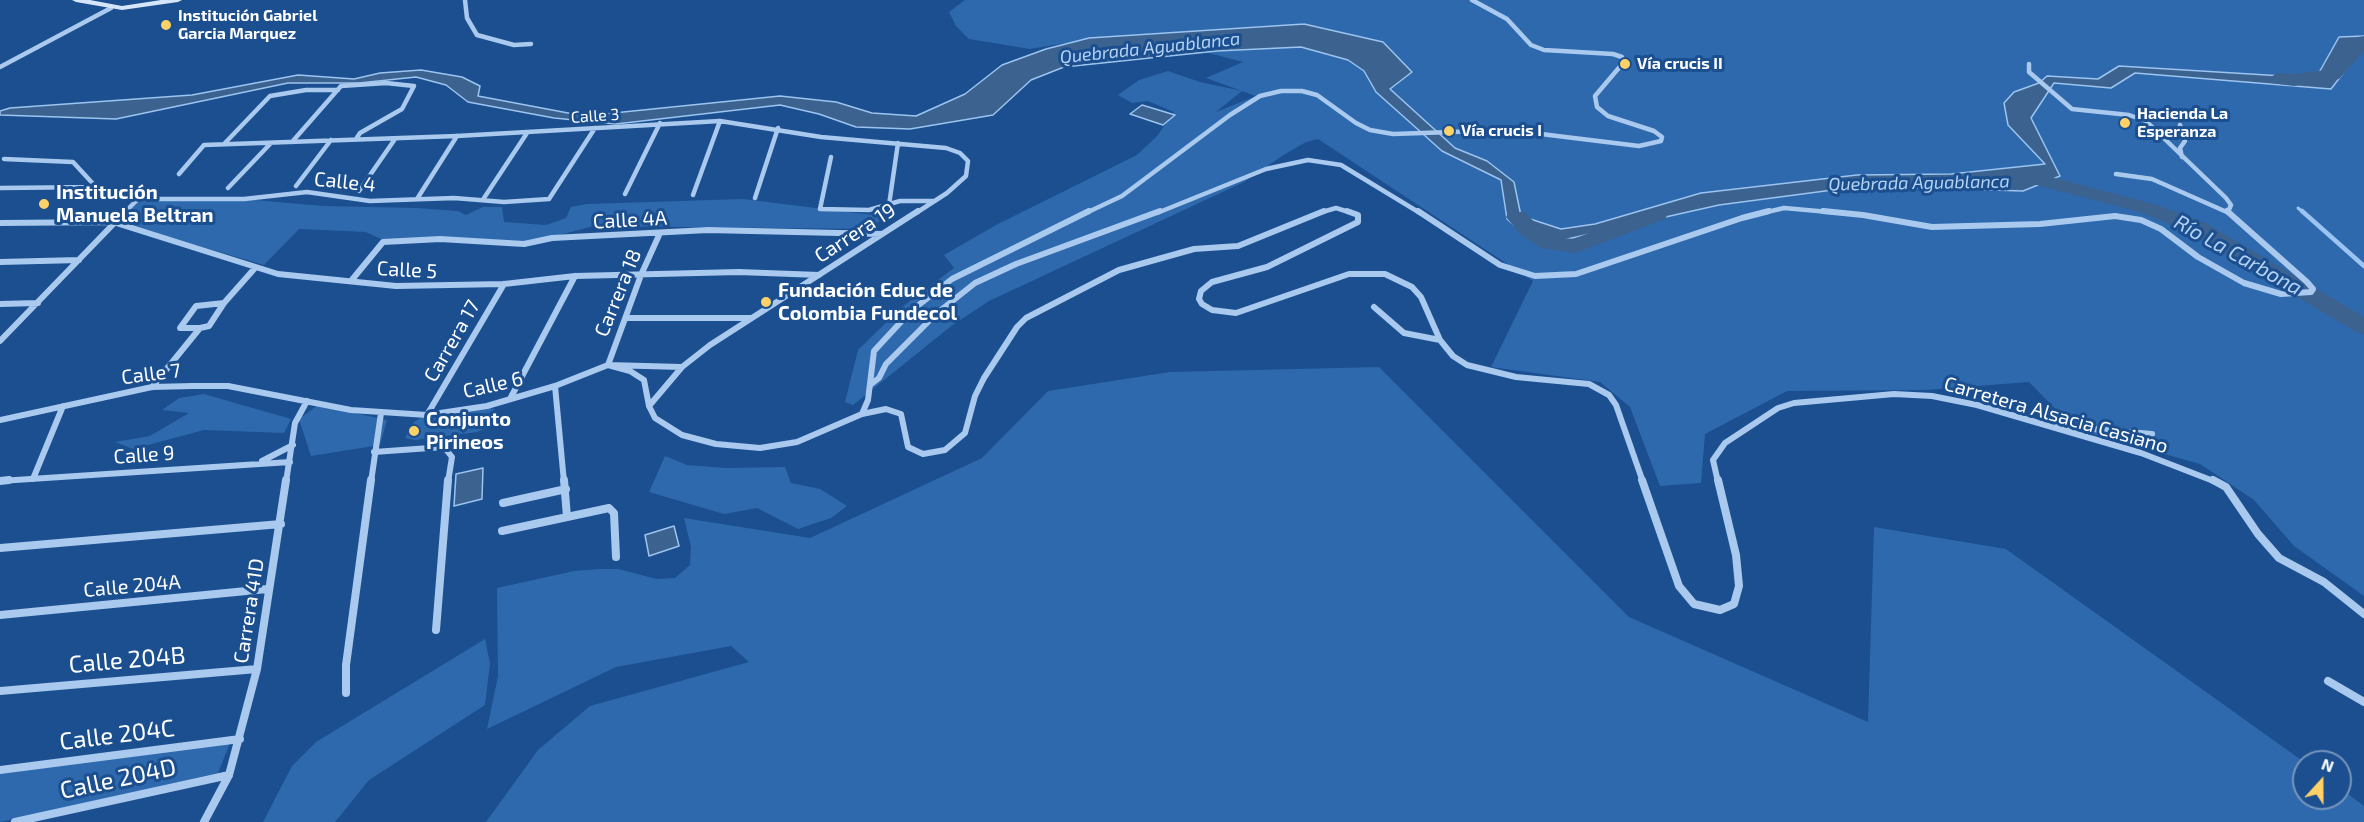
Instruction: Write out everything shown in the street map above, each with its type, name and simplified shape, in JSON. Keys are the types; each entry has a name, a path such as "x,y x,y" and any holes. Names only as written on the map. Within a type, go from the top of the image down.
{"main road":[{"path":"76,0 111,8 178,0"}],"street":[{"path":"465,0 467,18 477,35 514,45 531,44"},
{"path":"608,365 630,371 644,380 649,406 656,418 682,435 745,448 772,447 797,442 862,414 870,385 874,351 912,311 952,279 1006,250 1122,196 1260,96 1281,91 1302,91 1317,95 1356,123 1370,130 1393,134 1482,130 1639,146 1661,141 1662,137 1642,126 1608,116 1597,106 1595,96 1623,63 1622,57 1613,54 1544,50 1531,45 1506,19 1472,0"},
{"path":"0,67 111,8"},
{"path":"2029,64 2029,72 2066,106 2087,113 2139,117 2146,121 2226,198 2231,205 2228,212"},
{"path":"292,142 346,84 414,86 402,109 360,133 356,139"},
{"path":"225,143 270,96 306,90 338,90"},
{"path":"693,195 720,121"},
{"name":"Calle 3","path":"179,174 204,145 527,133 720,121 778,128 821,137 946,148 960,153 968,161 966,176"},
{"path":"625,194 660,123"},
{"path":"2180,125 2185,141 2180,148 2182,157"},
{"name":"Calle 4","path":"96,187 138,199 244,199 307,192 370,201 484,198 504,202 549,199 595,128"},
{"path":"755,198 778,128"},
{"path":"484,198 527,133"},
{"path":"417,199 457,136"},
{"path":"359,191 395,139"},
{"path":"296,186 331,140"},
{"path":"228,188 271,142"},
{"path":"889,205 898,143"},
{"path":"831,157 820,209 869,210 909,200 935,201"},
{"path":"4,159 73,162 96,187"},
{"path":"870,385 879,378 886,364 936,314 975,283 1016,264 1107,233 1266,169 1308,160 1341,165 1363,176 1500,265 1536,276 1576,274 1742,218 1784,208 1863,215 1932,227 2040,224 2115,216 2141,220 2161,229 2198,257 2244,282 2281,294 2299,294 2311,292 2313,289 2228,212 2152,179 2116,174"},
{"name":"Carrera 19","path":"649,406 682,367 710,345 935,201 966,176"},
{"path":"0,188 96,187"},
{"path":"0,341 39,303 113,222 138,199"},
{"name":"Carretera Alsacia Casiano","path":"862,414 886,409 901,414 908,447 923,454 945,450 965,433 975,396 984,378 1017,327 1026,318 1119,270 1194,249 1238,246 1308,216 1336,208 1358,215 1358,222 1305,246 1267,267 1222,278 1207,285 1201,291 1199,299 1202,304 1212,310 1236,313 1348,274 1371,272 1385,274 1412,286 1431,314 1440,340 1453,356 1467,365 1515,377 1589,384 1609,395 1616,405 1679,586 1694,604 1720,610 1734,604 1739,586 1736,555 1713,460 1725,443 1778,408 1826,399 1894,394 1932,396 1977,405 2141,453 2203,475 2226,487 2258,534 2279,558 2324,582 2364,614"},
{"name":"Calle 5","path":"0,224 113,222 278,274 420,287 504,284 574,276 760,272 820,275"},
{"name":"Calle 4A","path":"351,281 384,242 440,238 524,244 552,238 708,231 883,234"},
{"name":"Carrera 18","path":"608,365 641,275 660,233"},
{"path":"0,262 79,260"},
{"path":"224,303 195,306 180,328 209,326 224,303 255,268"},
{"path":"510,399 574,276"},
{"name":"Carrera 17","path":"427,415 504,284"},
{"path":"0,304 39,303"},
{"path":"1374,308 1404,333 1440,340"},
{"path":"626,318 752,318"},
{"path":"152,387 200,328"},
{"name":"Calle 6","path":"307,401 381,413 427,415 487,406 555,387 608,365 682,367"},
{"name":"Calle 7","path":"0,420 152,387 228,386 307,401"},
{"path":"555,387 567,517"},
{"name":"Carrera 41D","path":"204,822 229,775 240,739 256,669 267,589 281,524 296,423 307,401"},
{"path":"33,478 63,406"},
{"path":"346,693 347,655 381,413"},
{"path":"2047,426 2152,434"},
{"path":"254,465 293,445"},
{"path":"375,452 444,447 452,457 445,500 436,630"},
{"name":"Calle 9","path":"0,482 290,462"},
{"path":"503,503 566,489"},
{"path":"502,531 609,508 612,509 616,556"},
{"path":"0,548 281,524"},
{"name":"Calle 204A","path":"0,615 267,589"},
{"name":"Calle 204B","path":"0,691 256,669"},
{"path":"2328,681 2364,702"},
{"name":"Calle 204C","path":"0,770 240,739"},
{"name":"Calle 204D","path":"15,822 229,775"}],"shaded area":[{"path":"965,0 2364,0 2364,596 2294,546 2254,500 2200,464 2075,429 2029,382 1926,390 1787,391 1705,434 1701,483 1660,486 1630,407 1600,382 1491,367 1533,281 1318,139 1306,142 1244,182 989,301 950,327 853,405 845,402 858,350 902,307 954,268 944,255 996,225 1137,155 1157,136 1174,112 1148,101 1132,103 1118,95 1139,80 1168,71 1200,82 1242,91 1216,112 1256,96 1206,78 1243,62 1182,46 1091,39 1030,49 969,39 956,26 949,12"},
{"path":"139,199 244,199 323,206 417,208 458,211 466,215 483,207 502,207 504,222 546,225 566,218 571,207 587,204 743,199 873,215 895,212 866,229 594,226 524,244 383,240 366,232 299,229 264,265 117,222"},
{"path":"1379,367 1629,617 1868,722 1874,527 2006,549 2292,753 2292,810 2352,810 2352,797 2364,806 2364,822 486,822 538,750 590,706 749,662 731,646 616,667 487,729 498,676 497,588 574,571 599,569 618,569 657,579 675,578 690,565 691,547 684,518 810,538 982,458 1048,391 1170,372"},
{"path":"204,394 291,419 284,433 204,430 133,449 115,442 150,436 189,413 162,410 179,398"},
{"path":"318,405 387,420 380,445 311,456 299,419"},
{"path":"494,409 494,421 489,427 477,432 415,440 405,438 414,422 422,417"},
{"path":"665,456 687,465 726,468 785,467 791,483 820,489 847,506 831,518 798,529 757,508 724,514 649,492"},
{"path":"485,639 490,663 485,705 369,780 335,822 263,822 292,766 316,742"},
{"path":"230,743 218,773 0,822 0,773"}],"water":[{"path":"1304,24 1383,42 1412,72 1390,89 1455,148 1487,161 1514,182 1521,216 1561,229 1595,224 1701,193 1857,175 1951,174 2045,164 2008,125 2004,103 2014,92 2039,83 2047,76 2098,79 2119,66 2316,78 2339,37 2364,36 2364,46 2331,89 2135,73 2111,88 2054,83 2031,118 2060,176 2023,191 1863,186 1719,205 1563,240 1528,238 1507,219 1501,180 1442,151 1376,92 1364,71 1348,60 1301,47 1217,51 1064,67 1031,80 993,115 910,129 856,127 819,114 780,105 616,124 554,118 468,102 446,85 416,77 359,83 288,83 116,119 0,115 0,111 10,108 192,95 298,75 354,79 380,73 421,70 462,77 480,86 478,96 584,116 780,96 836,102 872,113 916,116 965,94 1002,65 1046,49 1089,38"},
{"path":"1142,105 1175,115 1163,125 1130,114"},
{"path":"483,468 482,499 454,506 456,474"},
{"path":"674,526 679,546 649,556 645,535"}],"waterway":[{"name":"Quebrada Aguablanca","path":"2277,79 2294,80 2332,75 2364,41"},
{"name":"Río La Carbona","path":"2036,179 2147,208 2196,227 2364,327"},
{"path":"2298,208 2304,213"},
{"path":"2302,211 2364,266"},
{"name":"Quebrada Aguablanca","path":"1517,217 1529,230 1549,243 1575,246 1657,214"}],"place":[{"name":"Institución Gabriel Garcia Marquez","path":"166,25"},
{"name":"Vía crucis II","path":"1625,64"},
{"name":"Hacienda La Esperanza","path":"2125,123"},
{"name":"Vía crucis I","path":"1449,131"},
{"name":"Institución Manuela Beltran","path":"44,204"},
{"name":"Fundación Educ de Colombia Fundecol","path":"766,302"},
{"name":"Conjunto Pirineos","path":"414,431"}]}
